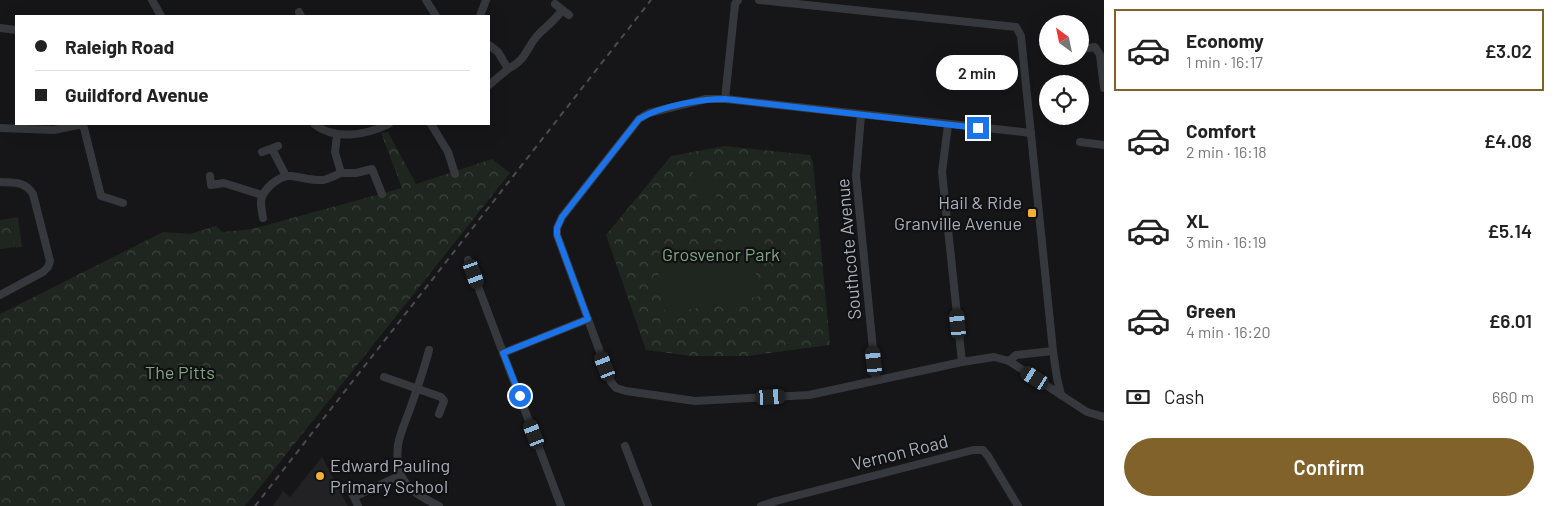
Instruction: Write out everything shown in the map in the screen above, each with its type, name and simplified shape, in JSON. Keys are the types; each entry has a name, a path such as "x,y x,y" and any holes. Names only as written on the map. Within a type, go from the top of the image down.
{"street":[{"path":"152,0 160,15"},
{"path":"426,0 432,15"},
{"path":"480,15 486,0"},
{"path":"725,99 735,4 738,0"},
{"path":"759,0 1016,27 1021,36 1056,378 1061,395"},
{"path":"490,84 524,58 535,38 565,12 554,4"},
{"path":"0,28 15,30"},
{"path":"490,47 498,52 508,69"},
{"path":"1089,48 1095,47 1100,55 1104,88"},
{"path":"1031,133 725,99 706,99 649,113 639,119 562,217 557,228 557,235 611,382 616,388 695,401 809,395 962,362 994,357 1010,361 1087,412 1104,417"},
{"name":"Southcote Avenue","path":"861,115 856,176 876,380"},
{"path":"948,124 942,172 962,362"},
{"path":"0,128 54,130 78,125"},
{"path":"83,125 101,196 123,203"},
{"path":"315,125 322,130 337,135 371,131 386,125"},
{"path":"432,125 448,152 455,174"},
{"path":"337,135 336,152 341,173"},
{"path":"1080,142 1104,145"},
{"path":"262,152 275,147 286,176"},
{"path":"263,218 261,207 262,195 270,185 286,176 324,180 341,173 356,173 371,165 382,194"},
{"path":"210,176 210,189 224,183 262,195"},
{"path":"0,182 20,184 28,187 33,194 50,261 48,267 43,272 0,295"},
{"path":"468,260 561,506"},
{"path":"503,353 588,319"},
{"path":"429,350 418,389 398,444 398,458 401,475 417,494 439,506"},
{"path":"1010,361 1016,355 1053,351"},
{"path":"384,377 441,397 444,402 439,414"},
{"path":"625,446 648,506"},
{"name":"Vernon Road","path":"761,506 973,450 983,450 988,456 1018,506"},
{"path":"354,497 401,475"},
{"path":"348,487 358,506"}],"shaded area":[{"name":"Edward Pauling Primary School","path":"322,457 348,506 273,506 283,491 290,497"}],"green space":[{"name":"The Pitts","path":"388,132 416,184 492,159 510,173 245,506 0,506 0,314 163,232 190,234 216,226 222,232 252,229 402,188 381,133"},
{"name":"Grosvenor Park","path":"725,146 810,155 813,163 830,345 748,356 692,356 646,350 606,235 671,156"},
{"path":"691,160 712,169 716,199 697,200"},
{"path":"18,217 22,247 16,248 13,225 0,226 0,220"},
{"path":"13,225 16,247 0,249 0,226"},
{"path":"749,237 760,296 666,314 655,254"}],"railway":[{"path":"255,506 651,0"}],"place":[{"name":"Hail & Ride Granville Avenue","path":"1032,213"},
{"name":"Edward Pauling Primary School","path":"320,476"}],"route":[{"path":"520,396 503,353 588,319 557,235 557,228 562,217 639,119 649,113 706,99 725,99 978,128"}]}
